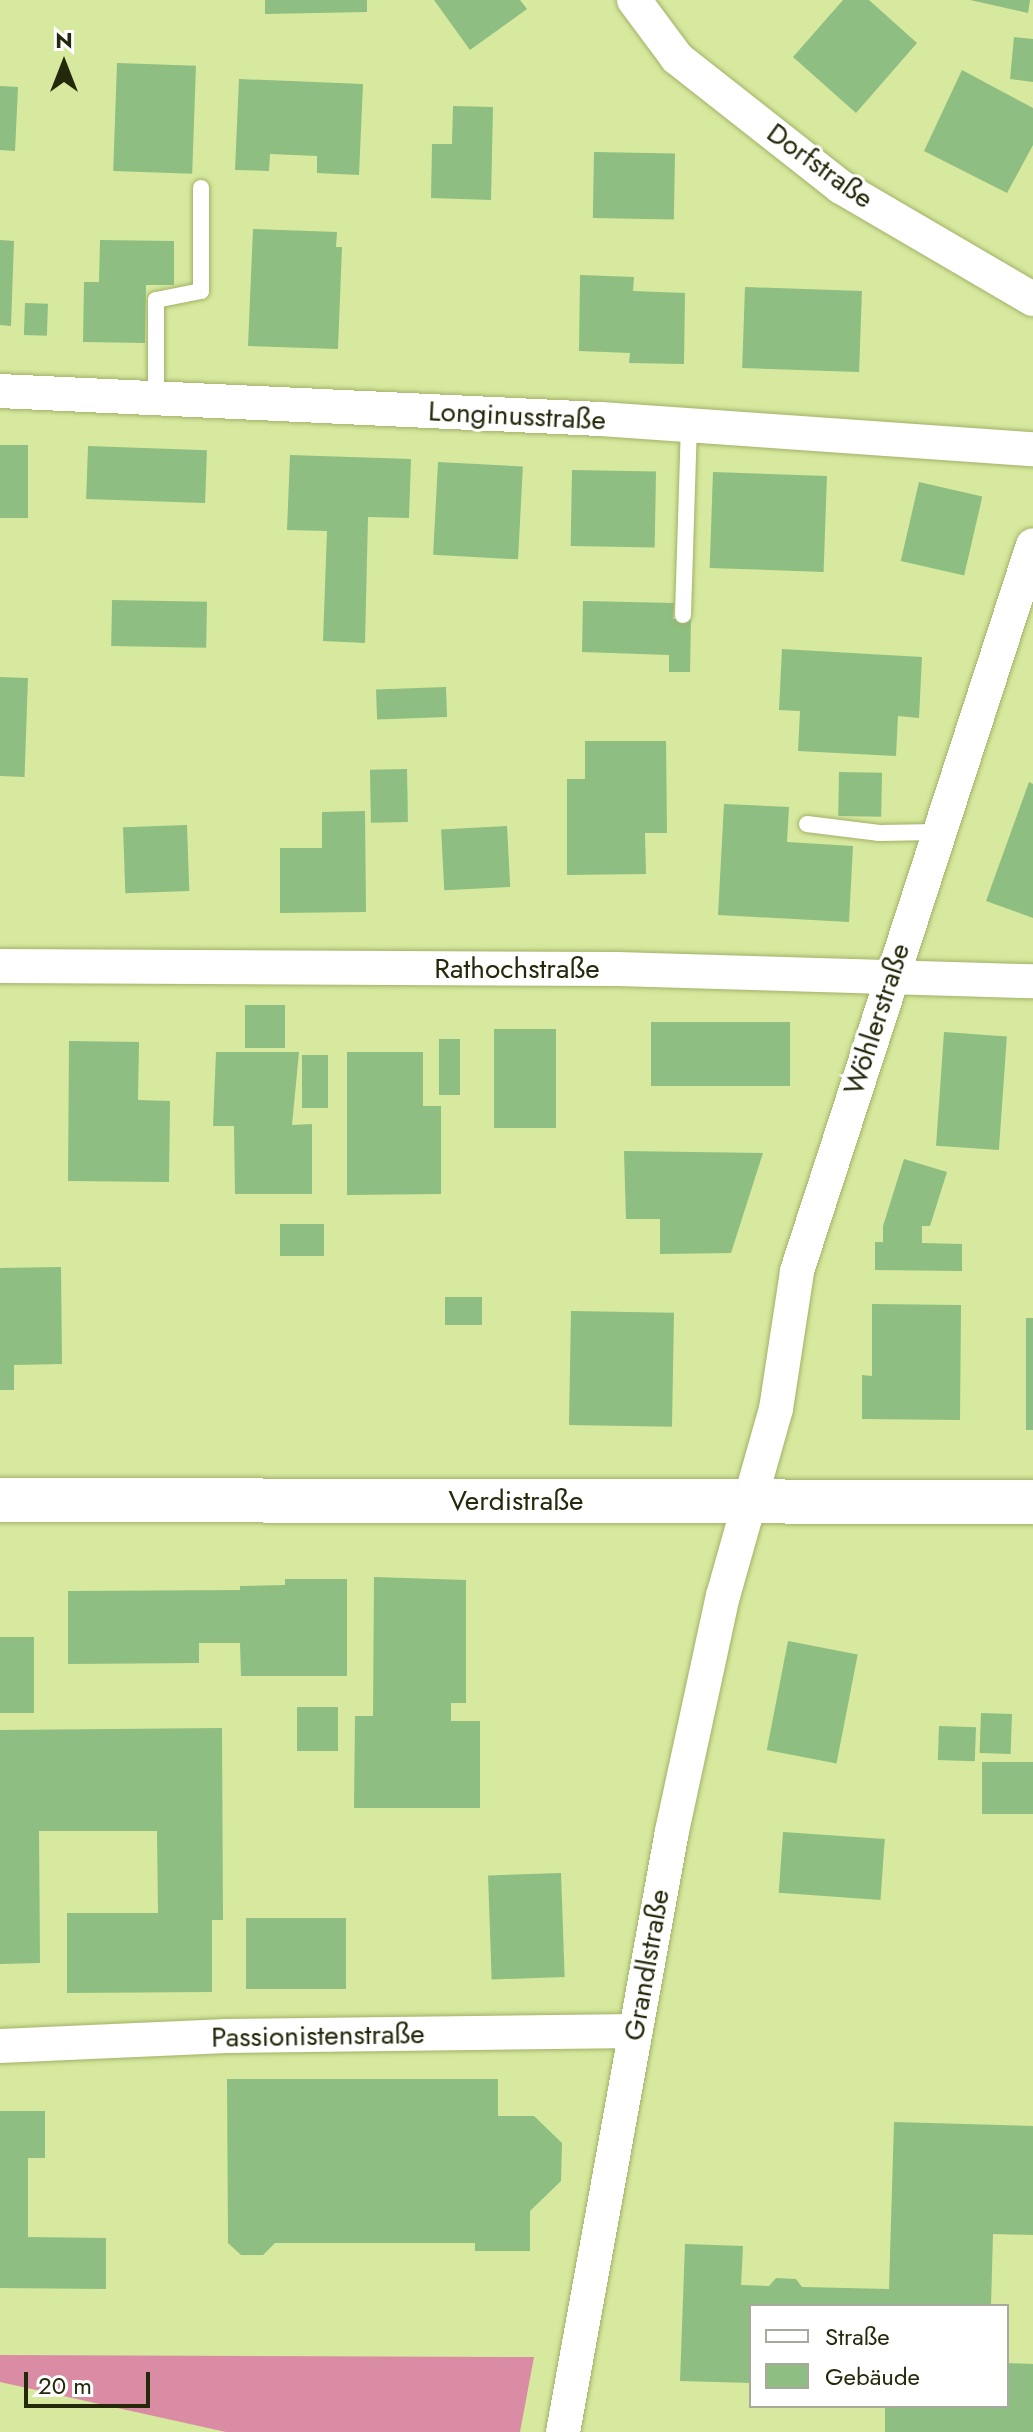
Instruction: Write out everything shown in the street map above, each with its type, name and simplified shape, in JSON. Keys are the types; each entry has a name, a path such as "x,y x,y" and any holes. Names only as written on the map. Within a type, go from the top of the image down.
{"main road":[{"name":"Verdistraße","path":"0,1500 1033,1502"}],"street":[{"name":"Dorfstraße","path":"634,0 677,58 841,187 1033,299"},
{"name":"Longinusstraße","path":"0,391 689,426 1033,449"},
{"name":"Wöhlerstraße","path":"750,1501 776,1409 797,1271 891,973 1033,545"},
{"name":"Rathochstraße","path":"0,966 891,973 1033,981"},
{"name":"Grandlstraße","path":"563,2432 672,1831 723,1596 750,1501"},
{"name":"Passionistenstraße","path":"0,2046 227,2036 635,2031"}],"lane":[{"path":"156,400 156,300 201,291 201,188"},
{"path":"683,615 689,426"},
{"path":"807,824 879,833 938,832"}],"shaded area":[{"path":"0,2355 534,2357 520,2432 226,2432 0,2382"}],"building":[{"path":"265,0 367,0 367,12 265,14"},
{"path":"434,0 520,0 527,9 470,50"},
{"path":"843,0 869,0 917,43 856,113 793,57"},
{"path":"970,0 1030,0 1028,13"},
{"path":"1014,37 1033,39 1033,82 1010,79"},
{"path":"117,63 196,66 192,174 113,171"},
{"path":"962,70 1033,108 1033,145 1007,193 924,151"},
{"path":"239,79 363,84 359,175 317,173 317,156 270,154 269,171 235,170"},
{"path":"0,86 18,87 15,151 0,150"},
{"path":"453,106 493,107 491,200 431,198 432,144 452,144"},
{"path":"594,152 675,153 674,219 593,218"},
{"path":"253,229 337,232 336,247 342,247 338,349 248,346"},
{"path":"0,240 14,241 11,326 0,325"},
{"path":"100,240 174,241 174,285 146,285 145,343 83,342 84,282 99,282"},
{"path":"580,275 634,277 633,291 685,293 684,364 629,363 630,353 579,351"},
{"path":"745,287 862,291 859,372 742,368"},
{"path":"25,303 48,304 47,336 24,335"},
{"path":"0,445 28,445 28,518 0,518"},
{"path":"88,446 207,450 205,503 86,499"},
{"path":"290,455 411,459 409,518 368,517 365,643 323,641 327,531 287,530"},
{"path":"438,462 523,466 518,559 433,555"},
{"path":"572,470 656,471 655,547 571,546"},
{"path":"713,472 827,476 824,572 710,568"},
{"path":"919,482 982,497 964,576 901,561"},
{"path":"112,600 207,602 206,648 111,646"},
{"path":"583,601 674,603 673,619 691,619 690,672 669,672 669,655 582,652"},
{"path":"782,649 922,657 919,718 898,716 896,756 798,751 800,711 779,710"},
{"path":"0,677 28,678 25,777 0,776"},
{"path":"446,687 447,717 377,719 376,689"},
{"path":"585,741 666,741 667,833 645,833 646,874 567,875 567,779 585,779"},
{"path":"407,769 408,822 371,823 370,770"},
{"path":"839,772 882,773 881,817 838,816"},
{"path":"1029,782 1033,784 1033,918 986,901"},
{"path":"724,804 789,807 787,842 853,846 849,922 718,915"},
{"path":"365,811 366,912 280,913 280,848 322,848 322,812"},
{"path":"187,825 189,891 125,893 123,827"},
{"path":"507,826 510,887 444,890 441,829"},
{"path":"245,1005 285,1005 285,1048 245,1048"},
{"path":"651,1022 790,1022 790,1086 651,1086"},
{"path":"494,1029 556,1029 556,1128 494,1128"},
{"path":"944,1032 1007,1036 999,1150 936,1146"},
{"path":"439,1039 460,1039 460,1095 439,1095"},
{"path":"69,1041 139,1042 138,1100 170,1101 169,1182 68,1181"},
{"path":"216,1052 299,1052 292,1125 312,1124 312,1194 235,1194 234,1126 213,1126"},
{"path":"347,1052 423,1052 423,1106 441,1106 441,1194 347,1195"},
{"path":"302,1055 328,1055 328,1108 302,1108"},
{"path":"624,1151 763,1153 731,1253 660,1254 660,1219 626,1219"},
{"path":"904,1159 947,1172 930,1226 922,1226 922,1243 962,1244 962,1271 875,1270 875,1242 883,1242 883,1226"},
{"path":"280,1224 324,1224 324,1256 280,1256"},
{"path":"61,1267 62,1364 14,1365 14,1390 0,1390 0,1268"},
{"path":"445,1297 482,1297 482,1325 445,1325"},
{"path":"872,1304 961,1305 960,1420 862,1419 862,1375 872,1376"},
{"path":"571,1311 674,1313 672,1427 569,1425"},
{"path":"1026,1318 1033,1318 1033,1430 1026,1430"},
{"path":"374,1577 466,1580 466,1703 451,1703 451,1721 480,1721 480,1808 354,1808 355,1716 373,1716"},
{"path":"285,1579 347,1579 347,1676 241,1676 240,1643 199,1643 199,1663 68,1664 68,1591 240,1590 240,1586 285,1585"},
{"path":"0,1637 34,1637 34,1713 0,1713"},
{"path":"788,1641 858,1655 837,1764 767,1750"},
{"path":"297,1707 338,1707 338,1751 297,1751"},
{"path":"981,1713 1012,1714 1011,1754 980,1753"},
{"path":"939,1726 976,1727 975,1761 938,1760"},
{"path":"222,1728 223,1920 212,1920 212,1992 67,1993 67,1913 158,1913 157,1831 39,1831 40,1963 0,1964 0,1730"},
{"path":"982,1762 1033,1762 1033,1814 982,1814"},
{"path":"783,1832 885,1839 880,1900 779,1893"},
{"path":"561,1873 565,1977 492,1979 488,1876"},
{"path":"246,1918 346,1918 346,1989 246,1989"},
{"path":"227,2079 498,2079 498,2116 534,2116 562,2143 561,2181 530,2211 530,2251 475,2251 475,2243 275,2243 263,2255 241,2255 228,2243"},
{"path":"0,2111 45,2111 45,2158 28,2158 28,2237 106,2238 106,2289 0,2288"},
{"path":"894,2122 1033,2126 1033,2235 993,2234 991,2304 749,2304 749,2383 680,2381 685,2244 743,2246 741,2285 769,2286 776,2278 796,2279 802,2287 889,2289"},
{"path":"1009,2363 1033,2364 1033,2432 885,2432 885,2408 1009,2408"}]}
